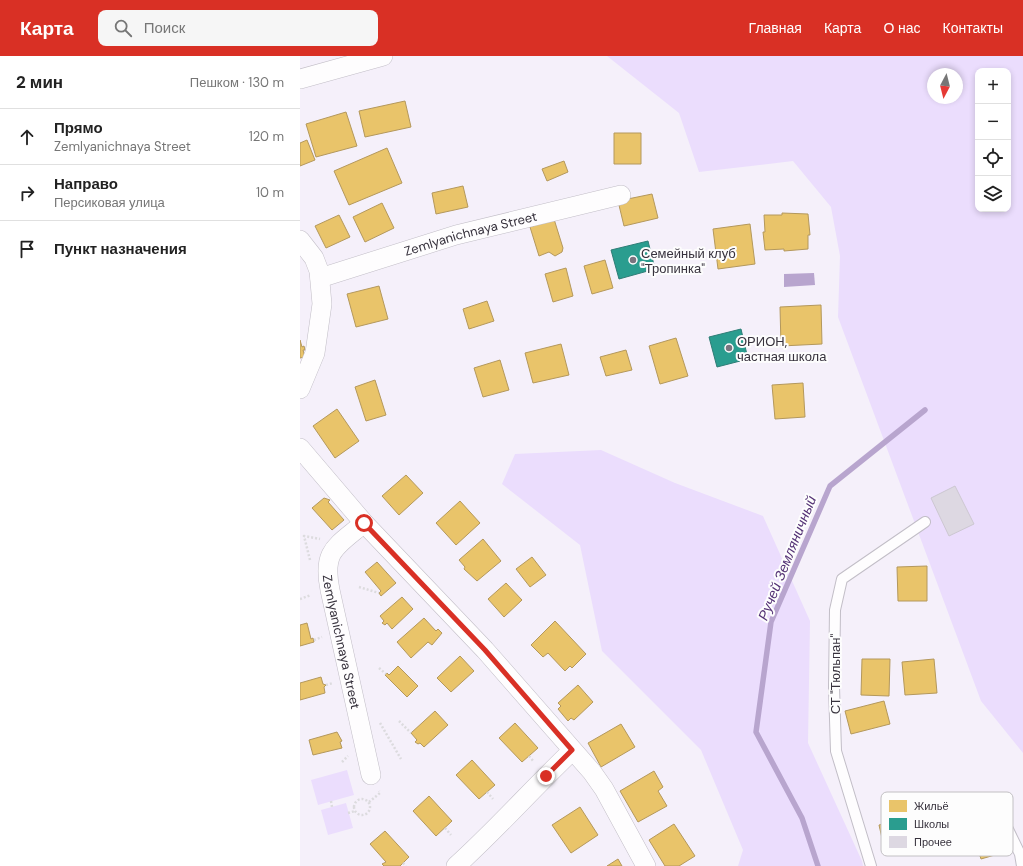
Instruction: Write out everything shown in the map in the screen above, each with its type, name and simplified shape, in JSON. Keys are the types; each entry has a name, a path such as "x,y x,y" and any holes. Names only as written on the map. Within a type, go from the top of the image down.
{"street":[{"path":"300,79 383,56"},
{"name":"Zemlyanichnaya Street","path":"320,278 456,235 621,195"},
{"path":"300,240 307,263 320,278 322,304 317,345 300,389"},
{"path":"300,448 364,523 485,650 572,750 604,790 646,866"},
{"name":"Zemlyanichnaya Street","path":"364,523 336,547 330,554 327,564 328,577 371,775"},
{"path":"456,866 489,836 572,750"}],"lane":[{"name":"СТ \"Тюльпан\"","path":"871,866 836,751 834,687 835,610 842,579 925,522"},
{"path":"1013,840 1020,854 1022,866"}],"path":[{"path":"359,587 379,593"},
{"path":"300,599 311,595"},
{"path":"314,640 322,637"},
{"path":"379,668 386,674"},
{"path":"399,721 411,733"},
{"path":"529,756 534,762"},
{"path":"487,792 493,799"},
{"path":"348,813 355,811 359,814 366,813 370,808 369,802 364,799 357,800 354,805 355,811"},
{"path":"331,801 332,807"},
{"path":"445,828 451,834"},
{"path":"403,863 406,866"}],"shaded area":[{"path":"607,56 1023,56 1023,753 981,701 838,317 840,256 831,207 793,161 699,172 679,113"},
{"path":"814,273 815,285 784,287 784,274"},
{"path":"601,450 675,483 763,516 810,621 808,743 863,866 738,866 743,850 701,750 602,651 580,545 502,484 515,454"},
{"path":"347,770 354,795 318,805 311,780"},
{"path":"346,803 353,828 328,835 321,810"}],"building: Жильё":[{"path":"405,101 411,127 365,137 359,111"},
{"path":"346,112 357,146 316,157 306,124"},
{"path":"614,133 641,133 641,164 614,164"},
{"path":"307,140 315,160 300,166 300,143"},
{"path":"387,148 402,183 349,205 334,171"},
{"path":"564,161 568,172 547,181 542,169"},
{"path":"463,186 468,207 436,214 432,193"},
{"path":"652,194 658,218 624,226 618,201"},
{"path":"382,203 394,228 365,242 353,217"},
{"path":"782,213 808,214 810,235 808,235 808,249 784,251 784,249 765,250 763,232 765,232 764,215 782,215"},
{"path":"339,215 350,237 326,248 315,226"},
{"path":"554,219 563,248 562,252 555,256 549,252 539,256 530,227"},
{"path":"750,224 755,264 718,269 713,229"},
{"path":"605,260 613,288 592,294 584,266"},
{"path":"566,268 573,296 553,302 545,274"},
{"path":"379,286 388,319 356,327 347,294"},
{"path":"487,301 494,321 469,329 463,309"},
{"path":"821,305 822,344 781,346 780,307"},
{"path":"676,338 688,376 660,384 649,346"},
{"path":"300,340 302,347 304,346 305,350 303,350 305,357 300,358"},
{"path":"561,344 569,375 533,383 525,353"},
{"path":"626,350 632,370 606,376 600,357"},
{"path":"500,360 509,390 483,397 474,368"},
{"path":"375,380 386,415 366,421 355,387"},
{"path":"803,383 805,417 775,419 772,385"},
{"path":"337,409 359,441 335,458 313,426"},
{"path":"406,475 423,493 399,515 382,496"},
{"path":"324,498 330,500 328,502 344,520 332,530 312,508"},
{"path":"460,501 480,523 456,545 436,523"},
{"path":"483,539 501,561 477,581 464,569 465,567 459,560"},
{"path":"532,557 546,575 530,587 516,569"},
{"path":"377,562 396,583 381,596 379,593 381,591 365,572"},
{"path":"927,566 927,601 898,601 897,567"},
{"path":"506,583 522,600 504,617 488,599"},
{"path":"402,597 413,609 392,629 387,623 385,625 382,623 384,621 380,616"},
{"path":"424,618 436,631 438,629 442,633 432,645 428,642 411,658 397,642"},
{"path":"555,621 586,654 572,668 570,666 565,671 548,653 543,657 531,645"},
{"path":"307,623 311,639 313,638 314,642 300,646 300,625"},
{"path":"460,656 474,671 451,692 437,678"},
{"path":"862,659 890,659 889,696 861,695"},
{"path":"934,659 937,693 905,695 902,662"},
{"path":"398,666 418,686 407,697 385,675 387,673 389,675"},
{"path":"321,677 323,684 326,685 324,687 325,693 300,700 300,683"},
{"path":"578,685 593,702 574,720 571,718 568,721 558,709 561,706 558,703"},
{"path":"884,701 890,724 851,734 845,711"},
{"path":"435,711 448,725 424,747 420,743 418,744 415,742 417,740 411,733"},
{"path":"515,723 538,748 522,762 499,738"},
{"path":"621,724 635,747 601,767 588,743"},
{"path":"337,732 342,741 340,742 342,748 313,755 309,740"},
{"path":"472,760 495,785 479,799 456,775"},
{"path":"654,771 663,787 658,791 667,806 638,822 620,791"},
{"path":"429,796 452,821 436,836 413,811"},
{"path":"580,807 598,835 571,853 552,825"},
{"path":"674,824 695,856 679,866 665,866 649,840"},
{"path":"385,831 409,857 400,866 384,866 382,864 386,862 370,844"},
{"path":"980,856 991,856 981,859"},
{"path":"618,859 622,866 607,866"}],"building: Школы":[{"name":"Семейный клуб \"Тропинка\"","path":"648,241 655,269 619,279 611,250"},
{"name":"ОРИОН, частная школа","path":"741,329 748,359 717,367 709,337"}],"building: Прочее":[{"path":"955,486 974,524 949,536 931,498"}],"waterway":[{"name":"Ручей Земляничный","path":"818,866 802,818 756,732 771,622 830,486 925,410"}],"place":[{"name":"Семейный клуб \"Тропинка\"","path":"633,260"},
{"name":"ОРИОН, частная школа","path":"729,348"}],"route":[{"path":"364,523 485,650 572,750 546,776"}]}
